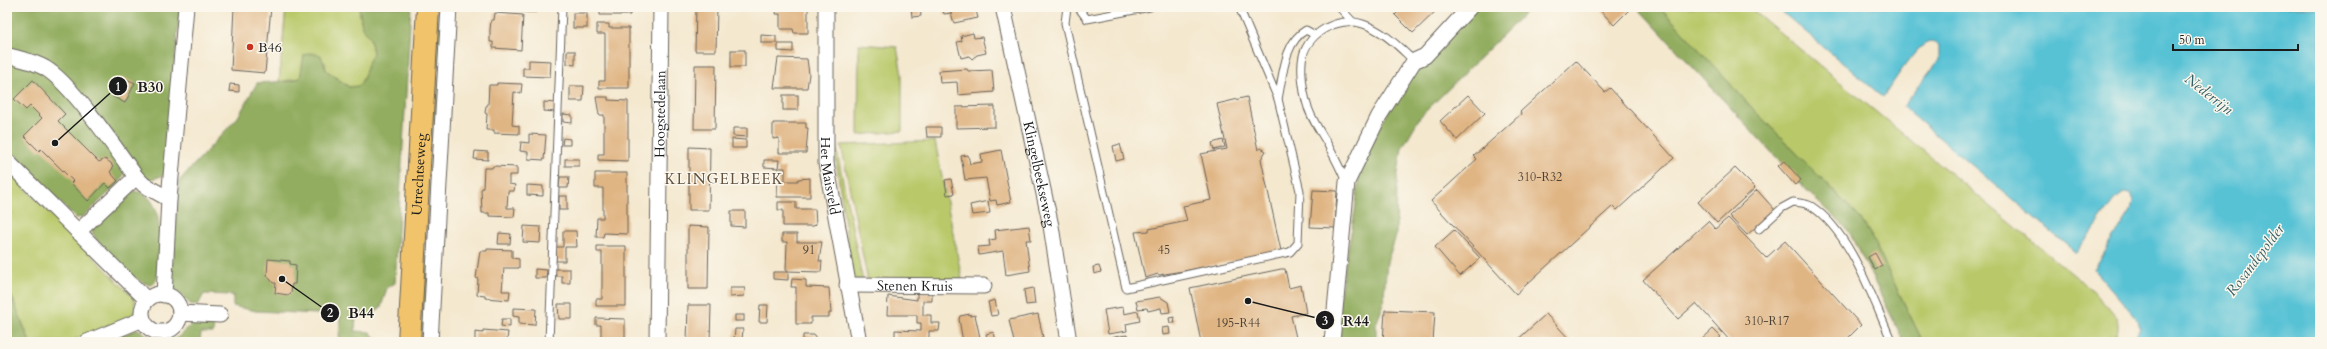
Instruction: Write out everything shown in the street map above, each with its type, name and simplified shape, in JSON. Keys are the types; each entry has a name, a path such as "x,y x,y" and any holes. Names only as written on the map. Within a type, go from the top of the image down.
{"main road":[{"name":"Utrechtseweg","path":"409,342 428,7"}],"street":[{"path":"164,295 169,199 186,7"},
{"name":"Utrechtseweg","path":"430,342 449,7"},
{"name":"Hoogstedelaan","path":"657,342 661,7"},
{"name":"Het Maisveld","path":"826,7 826,163 847,285 859,342"},
{"name":"Klingelbeekseweg","path":"1003,7 1051,226 1069,342"},
{"path":"1332,342 1347,182 1379,116 1414,61 1425,56 1470,7"},
{"path":"7,55 37,64 54,74 69,90 136,177 144,185 169,199"},
{"path":"7,161 147,300"},
{"path":"78,232 136,177"},
{"name":"Stenen Kruis","path":"847,285 984,286"},
{"path":"164,295 176,301 180,313 175,327 159,337 149,328 143,319 143,308 147,300 155,296 164,295"},
{"path":"180,313 220,315"},
{"path":"87,342 143,319"}],"lane":[{"path":"549,342 562,7"},
{"path":"1067,7 1065,23 1126,288 1290,252 1298,243 1300,191 1278,99 1239,7"},
{"path":"1078,7 1087,19 1150,7"},
{"path":"1339,7 1353,22"},
{"path":"1347,182 1329,146 1313,122 1306,100 1302,62 1305,50 1315,35 1326,27 1348,21 1363,24 1388,36 1414,61"},
{"path":"1278,99 1291,44 1298,34 1306,30 1315,35"},
{"path":"1759,229 1782,208 1793,202 1810,205 1829,221 1851,252 1892,342"}],"green space":[{"path":"7,7 180,7 164,175 150,180 141,175 74,88 7,50"},
{"path":"286,7 359,7 362,27 370,38 373,54 364,78 359,86 349,87 326,70 325,62 301,74 300,78 279,82"},
{"path":"359,7 411,7 395,283 387,288 381,307 371,316 356,316 355,331 370,332 379,342 339,342 340,315 256,311 233,306 233,295 204,294 198,305 190,304 173,287 171,276 179,181 238,117 257,83 291,81 300,78 304,55 310,53 321,55 326,70 349,87 359,86 364,78 373,53 370,38 362,27"},
{"path":"439,7 442,7 439,68 436,68"},
{"path":"1474,7 1531,7 1420,117 1402,148 1397,179 1396,236 1387,262 1383,306 1376,324 1376,338 1380,342 1336,342 1339,299 1355,211 1359,177 1377,132 1409,76"},
{"path":"1637,7 1660,7 1754,110 1860,218 1870,234 1923,342 1904,342 1855,242 1847,229 1814,198"},
{"path":"1660,7 1749,7 2081,281 2108,308 2116,319 2118,329 2112,342 1923,342 1870,234 1860,218 1754,110"},
{"path":"859,44 897,47 902,75 902,131 858,135"},
{"path":"7,61 36,68 67,94 125,172 120,182 83,217 76,218 7,150"},
{"path":"436,76 439,76 424,342 421,342"},
{"path":"935,141 962,279 868,282 841,145"},
{"path":"834,146 836,146 863,282 854,278 852,273"},
{"path":"7,170 132,296 135,301 134,315 69,342 30,342 7,285"},
{"path":"132,191 142,193 149,198 158,216 160,236 158,271 155,282 152,285 136,279 127,272 109,256 92,232 94,225"},
{"path":"7,285 30,342 7,342"},
{"path":"194,322 214,322 213,333 201,333 200,342 173,342"},
{"path":"138,329 151,338 151,342 103,342"}],"water":[{"path":"1776,7 2320,7 2320,342 2133,342 2140,328 2138,320 2094,269 2131,211 2133,202 2130,194 2124,193 2114,200 2076,253 1903,107 1939,60 1939,46 1930,42 1922,46 1910,59 1883,97"}],"building":[{"name":"B46","path":"234,7 271,7 265,73 231,70"},
{"path":"524,7 536,7 536,12 524,12"},
{"path":"606,7 630,7 630,15 600,15 600,9"},
{"path":"696,7 717,7 716,51 695,51"},
{"path":"777,7 808,7 808,33 794,33 793,29 780,29 780,14 776,14"},
{"path":"911,7 920,7 921,16 912,17"},
{"path":"942,7 975,7 978,18 954,23 951,13 944,14"},
{"path":"1403,7 1440,7 1413,33 1395,15"},
{"path":"1597,7 1628,7 1630,9 1614,25"},
{"path":"495,13 523,15 521,50 493,48 493,42 490,42 490,30 491,20 494,20"},
{"path":"573,13 587,13 587,28 573,28"},
{"path":"597,24 609,24 609,28 629,28 629,88 599,88 599,81 605,81 605,34 597,34"},
{"path":"973,33 974,38 982,37 986,53 977,55 972,59 969,56 961,58 957,42 962,41 961,36"},
{"path":"761,35 776,36 776,43 761,43"},
{"path":"778,44 793,44 793,52 778,51"},
{"path":"731,50 745,50 745,67 731,67"},
{"path":"567,51 575,51 575,65 567,64"},
{"path":"778,58 807,59 809,74 807,88 774,88"},
{"path":"529,60 551,61 550,77 523,76 523,68 529,68"},
{"path":"1576,61 1605,92 1610,88 1674,158 1617,210 1613,206 1516,294 1431,201 1477,159 1474,156 1521,114 1520,112"},
{"path":"695,65 716,65 715,129 694,129"},
{"path":"967,69 968,71 992,70 994,92 958,95 957,82 940,83 939,71"},
{"path":"122,77 135,83 125,103 112,96"},
{"path":"33,80 65,114 58,121 99,162 105,159 111,163 113,168 110,172 118,181 110,188 105,183 88,201 71,183 73,181 41,149 39,151 24,136 42,118 30,106 26,110 14,99"},
{"path":"497,83 522,84 521,93 514,92 512,125 519,126 519,134 494,133 494,130 486,130 487,114 485,113 486,106 488,105 489,85 497,85"},
{"path":"230,84 239,85 239,92 229,91"},
{"path":"570,86 584,86 583,101 570,101"},
{"path":"783,95 798,95 798,110 783,110"},
{"path":"1468,95 1485,113 1457,140 1440,121"},
{"path":"596,97 608,97 608,100 628,101 628,161 598,160 598,154 604,154 604,115 599,115"},
{"path":"1247,97 1258,150 1261,148 1266,151 1261,159 1281,251 1189,270 1158,274 1145,278 1135,232 1149,231 1149,229 1187,221 1183,206 1211,200 1201,154 1227,149 1217,104"},
{"path":"544,102 556,103 556,112 544,111"},
{"path":"995,106 995,127 956,128 956,107"},
{"path":"563,114 572,115 572,123 563,122"},
{"path":"773,123 806,123 806,128 808,128 806,153 779,153 779,138 773,139"},
{"path":"926,127 941,127 941,137 927,137"},
{"path":"733,128 747,128 747,137 733,136"},
{"path":"529,134 546,135 544,160 528,159 528,152 520,151 521,142 529,143"},
{"path":"563,138 570,139 570,145 562,145"},
{"path":"732,139 746,140 746,148 732,148"},
{"path":"1223,140 1225,147 1214,150 1212,143"},
{"path":"1120,144 1124,159 1116,161 1113,146"},
{"path":"689,147 710,148 709,210 689,210"},
{"path":"1001,150 1011,202 997,205 996,200 990,201 986,178 965,180 961,156 968,155 970,164 982,162 981,154"},
{"path":"475,151 488,152 488,160 474,159"},
{"path":"565,159 579,159 579,166 565,166"},
{"path":"764,160 779,160 778,168 764,167"},
{"path":"1784,161 1801,180 1795,185 1778,166"},
{"path":"493,166 517,167 517,175 509,175 509,184 515,185 514,191 508,191 507,208 515,208 514,217 489,216 489,213 482,213 481,189 483,188 484,168 492,168"},
{"path":"778,168 785,168 785,181 798,181 798,179 810,178 810,197 777,197"},
{"path":"1735,168 1755,188 1717,223 1698,202"},
{"path":"595,173 627,173 627,234 604,233 603,237 596,237 597,218 603,218 603,188 595,188"},
{"path":"560,177 569,177 568,188 559,188"},
{"path":"951,179 954,194 947,195 945,180"},
{"path":"527,185 543,186 543,196 527,195"},
{"path":"1313,190 1337,191 1335,228 1310,227"},
{"path":"1757,190 1775,210 1747,235 1729,216"},
{"path":"559,196 567,196 567,210 559,210"},
{"path":"988,201 990,213 972,215 970,205"},
{"path":"778,202 796,202 796,209 815,209 816,224 814,226 783,226 783,210 778,210"},
{"path":"731,211 745,211 745,227 731,226"},
{"path":"1728,218 1766,258 1785,241 1861,325 1844,342 1731,342 1696,303 1678,319 1643,280 1708,221 1715,229"},
{"path":"524,226 541,227 540,243 523,242"},
{"path":"688,226 709,227 708,289 688,289"},
{"path":"1029,226 1031,240 1026,240 1030,271 1006,275 1003,251 979,255 978,247 990,246 989,240 996,239 995,230"},
{"path":"1454,230 1480,258 1460,276 1435,247"},
{"path":"563,231 576,231 577,247 565,247 565,261 556,261 556,247 563,247"},
{"path":"499,233 511,234 510,244 498,244"},
{"path":"782,234 797,234 797,242 822,242 819,261 822,261 821,272 786,271 787,242 782,242"},
{"path":"597,246 626,246 626,306 596,306 596,299 602,299 602,252 597,252"},
{"path":"487,249 512,250 512,258 519,259 519,268 504,268 502,291 510,291 509,300 485,298 485,296 477,295 478,279 476,278 480,251 487,251"},
{"path":"1875,253 1882,266 1875,270 1868,257"},
{"path":"268,259 290,261 290,264 296,265 295,284 292,284 291,293 288,295 275,293 276,283 273,283 267,275"},
{"path":"1099,266 1101,272 1094,274 1093,267"},
{"path":"535,269 547,270 546,278 535,278"},
{"path":"555,269 570,269 570,283 562,283 562,276 555,276"},
{"path":"1285,269 1289,288 1301,285 1306,313 1291,316 1297,342 1201,342 1190,288"},
{"path":"773,272 788,272 788,280 773,279"},
{"path":"792,279 806,280 806,287 829,288 831,313 829,313 829,317 811,317 811,324 796,324 796,287 791,287"},
{"path":"730,288 745,288 744,296 730,297"},
{"path":"1033,288 1035,304 1026,305 1024,290"},
{"path":"917,293 932,293 932,301 923,301 923,315 931,315 931,323 940,323 939,331 929,331 929,342 897,342 895,341 895,330 921,331 921,323 917,323 917,315 887,315 888,296 917,300"},
{"path":"1160,297 1168,302 1170,312 1162,313 1161,308 1148,311 1147,308 1138,309 1136,301"},
{"path":"995,300 998,315 991,316 988,302"},
{"path":"558,304 572,304 572,319 559,319"},
{"path":"688,305 711,305 710,342 687,342"},
{"path":"760,305 768,305 767,322 759,322"},
{"path":"1123,307 1124,314 1138,311 1140,321 1126,324 1127,331 1108,334 1104,310"},
{"path":"513,308 536,309 535,325 519,324 519,317 513,316"},
{"path":"1385,310 1435,312 1433,342 1383,342"},
{"path":"970,314 971,316 975,315 981,342 963,342 959,319 960,316"},
{"path":"1038,314 1044,342 1014,342 1009,320"},
{"path":"1546,314 1572,342 1515,342"},
{"path":"735,315 744,315 744,321 735,321"},
{"path":"1174,317 1175,323 1170,323 1169,318"},
{"path":"596,318 625,319 625,342 601,342 601,325 596,325"},
{"path":"502,319 510,319 510,327 501,326"},
{"path":"1169,327 1170,334 1163,335 1162,328"},
{"path":"735,329 743,329 742,340 734,340"},
{"path":"1713,329 1721,337 1715,342 1699,342"},
{"path":"483,330 508,332 507,340 475,342 475,332 483,333"},
{"path":"994,332 996,342 988,342 986,334"},
{"path":"803,335 815,335 815,340 839,340 839,342 803,342"},
{"path":"1127,335 1129,342 1109,342 1109,338"}],"place":[{"name":"B46","path":"250,47"},
{"name":"B30","path":"55,143"},
{"name":"B44","path":"282,279"},
{"name":"R44","path":"1248,301"}],"district":[{"name":"KLINGELBEEK","path":"724,179"}],"water label":[{"name":"Nederrijn","path":"2209,94"},
{"name":"Rosandepolder","path":"2255,260"}]}
